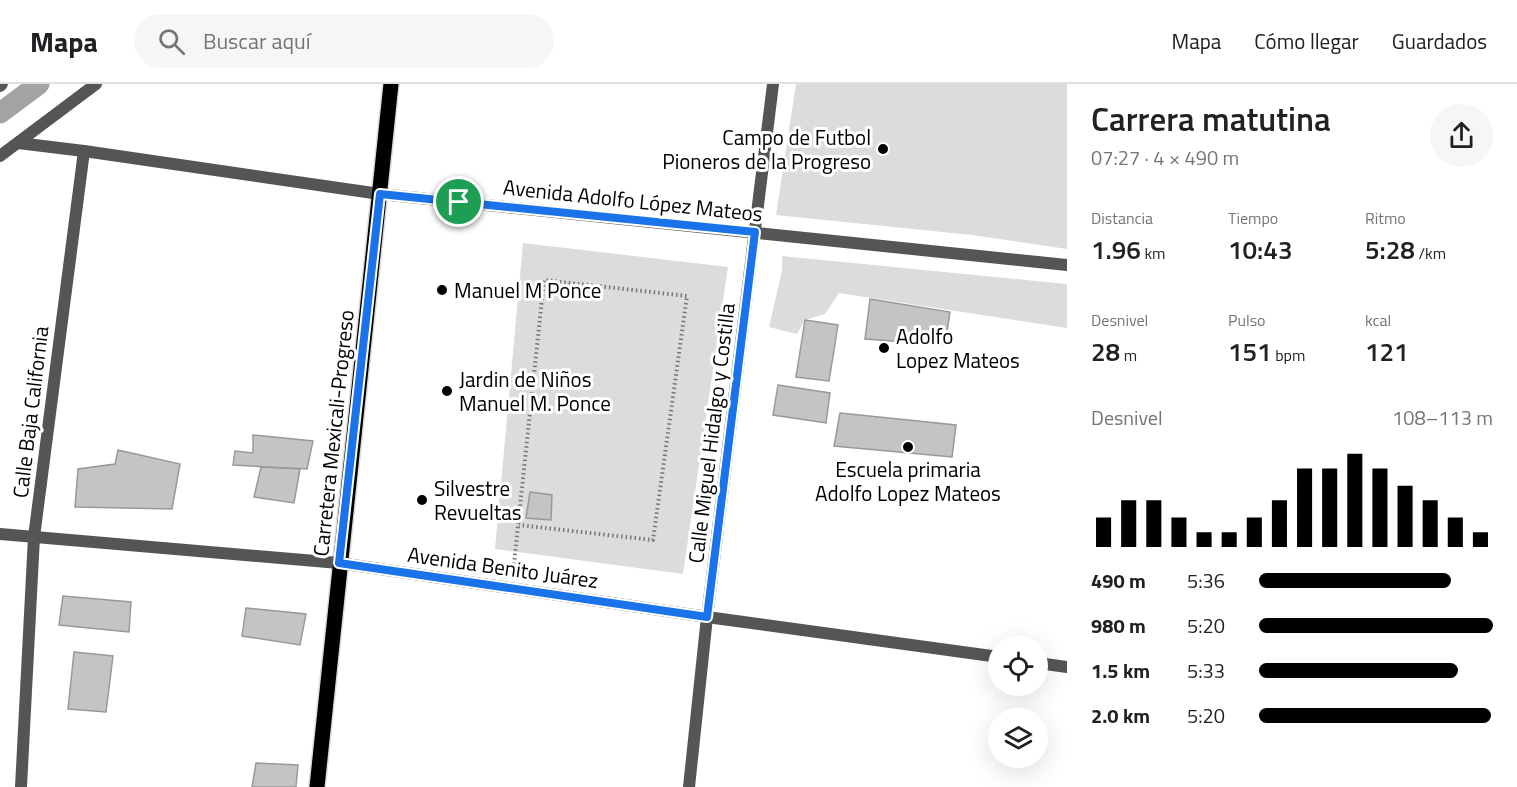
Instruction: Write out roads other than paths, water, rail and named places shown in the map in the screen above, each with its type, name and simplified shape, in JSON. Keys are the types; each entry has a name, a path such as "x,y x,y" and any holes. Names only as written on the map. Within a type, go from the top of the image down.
{"main road":[{"name":"Carretera Mexicali-Progreso","path":"317,787 391,84"}],"street":[{"path":"0,156 96,84"},
{"name":"Calle Miguel Hidalgo y Costilla","path":"689,787 707,617 773,84"},
{"name":"Avenida Adolfo López Mateos","path":"18,143 380,194 1067,265"},
{"name":"Calle Baja California","path":"21,787 34,537 84,151"},
{"name":"Avenida Benito Juárez","path":"0,534 339,563 988,655"},
{"path":"1048,664 1067,667"}],"waterway":[{"path":"0,113 39,84"}],"place":[{"name":"Campo de Futbol Pioneros de la Progreso","path":"883,149"},
{"name":"Manuel M Ponce","path":"442,290"},
{"name":"Adolfo Lopez Mateos","path":"884,348"},
{"name":"Jardin de Niños Manuel M. Ponce","path":"447,391"},
{"name":"Escuela primaria Adolfo Lopez Mateos","path":"908,447"},
{"name":"Silvestre Revueltas","path":"422,500"}]}
